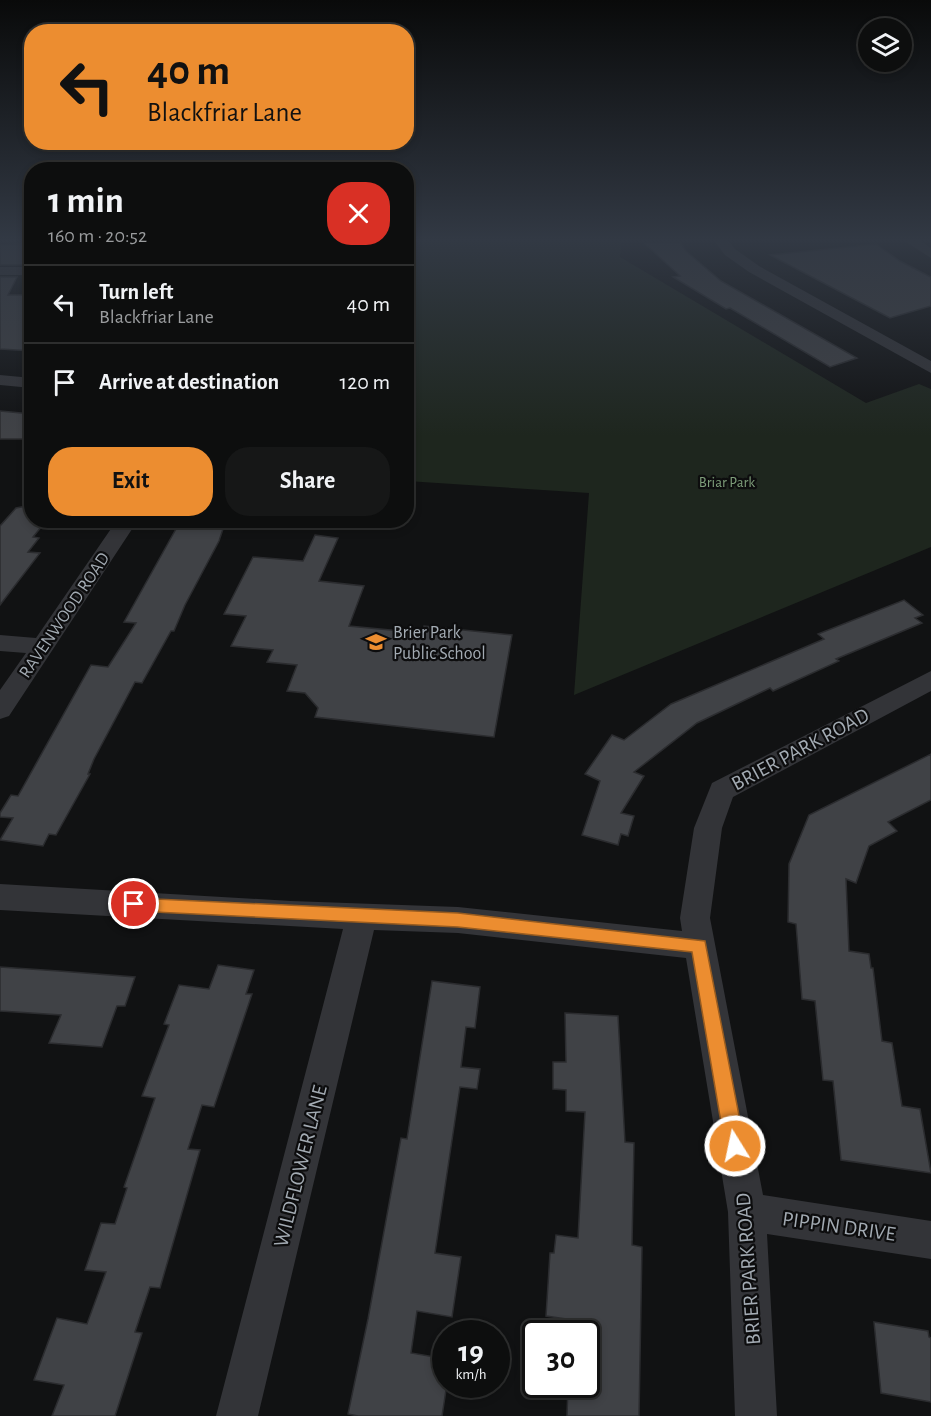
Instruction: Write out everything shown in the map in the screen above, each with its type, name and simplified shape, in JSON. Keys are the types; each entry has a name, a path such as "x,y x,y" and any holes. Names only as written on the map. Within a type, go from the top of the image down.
{"street":[{"path":"817,304 931,368"},
{"path":"0,380 24,382"},
{"name":"RAVENWOOD ROAD","path":"0,710 123,528"},
{"path":"0,643 43,646"},
{"name":"BRIER PARK ROAD","path":"756,1416 747,1212 695,918 708,828 722,790 931,680"},
{"path":"0,897 458,920 699,946"},
{"name":"WILDFLOWER LANE","path":"237,1416 362,916"},
{"name":"PIPPIN DRIVE","path":"747,1212 931,1240"}],"green space":[{"name":"Briar Park","path":"414,304 699,304 866,403 919,384 931,389 931,547 574,695 589,493 414,481"}],"building":[{"path":"0,304 24,304 24,350 0,349"},
{"path":"718,304 762,304 857,358 830,367 730,308 726,309"},
{"path":"863,304 931,304 931,306 890,318"},
{"path":"0,411 24,413 24,439 0,439"},
{"path":"24,506 24,528 40,528 33,537 39,538 28,552 40,553 0,605 0,526 16,508"},
{"path":"177,528 223,528 174,631 171,631 142,683 135,682 94,759 88,774 90,774 56,835 49,834 43,846 0,840 13,818 0,817 0,813 11,795 18,796 91,665 108,667 136,623 124,622"},
{"path":"315,535 338,538 319,581 364,586 349,626 422,633 424,626 512,635 494,737 315,717 318,708 305,693 287,691 297,665 267,662 273,650 231,646 246,616 224,614 253,557 303,561"},
{"path":"904,600 923,615 915,618 922,623 836,659 839,661 773,691 770,688 697,723 634,772 644,776 621,813 634,816 628,836 621,834 618,845 582,835 600,781 585,774 612,735 624,740 671,704 824,639 818,634"},
{"path":"931,754 931,800 888,822 897,831 869,846 856,883 846,879 849,951 869,954 871,968 873,968 882,1041 892,1043 902,1106 920,1109 931,1173 841,1160 833,1081 823,1080 815,1001 802,999 796,924 788,922 789,864 809,815"},
{"path":"218,965 254,970 246,994 252,994 214,1107 202,1105 188,1149 200,1150 160,1288 150,1287 135,1332 142,1333 115,1416 52,1416 64,1385 34,1380 57,1318 87,1324 106,1272 85,1270 101,1223 115,1224 127,1188 124,1187 155,1098 142,1096 169,1025 164,1024 179,985 209,989"},
{"path":"0,967 135,977 125,1006 117,1006 102,1047 49,1043 61,1015 0,1011"},
{"path":"432,981 480,987 475,1028 466,1027 461,1067 480,1069 477,1089 460,1087 435,1253 461,1257 452,1317 417,1311 411,1353 432,1357 432,1398 445,1398 442,1416 358,1416 348,1414 401,1138 407,1139"},
{"path":"565,1013 618,1016 625,1142 634,1143 632,1245 642,1247 639,1416 567,1416 568,1398 600,1398 600,1320 573,1320 546,1316 550,1253 554,1253 556,1235 578,1238 585,1112 566,1111 566,1090 553,1089 553,1062 566,1062"},
{"path":"874,1322 928,1331 931,1338 931,1402 881,1393"}],"place":[{"name":"Brier Park Public School","path":"376,642"}],"route":[{"path":"134,904 291,914 458,920 699,946 735,1146"}]}
